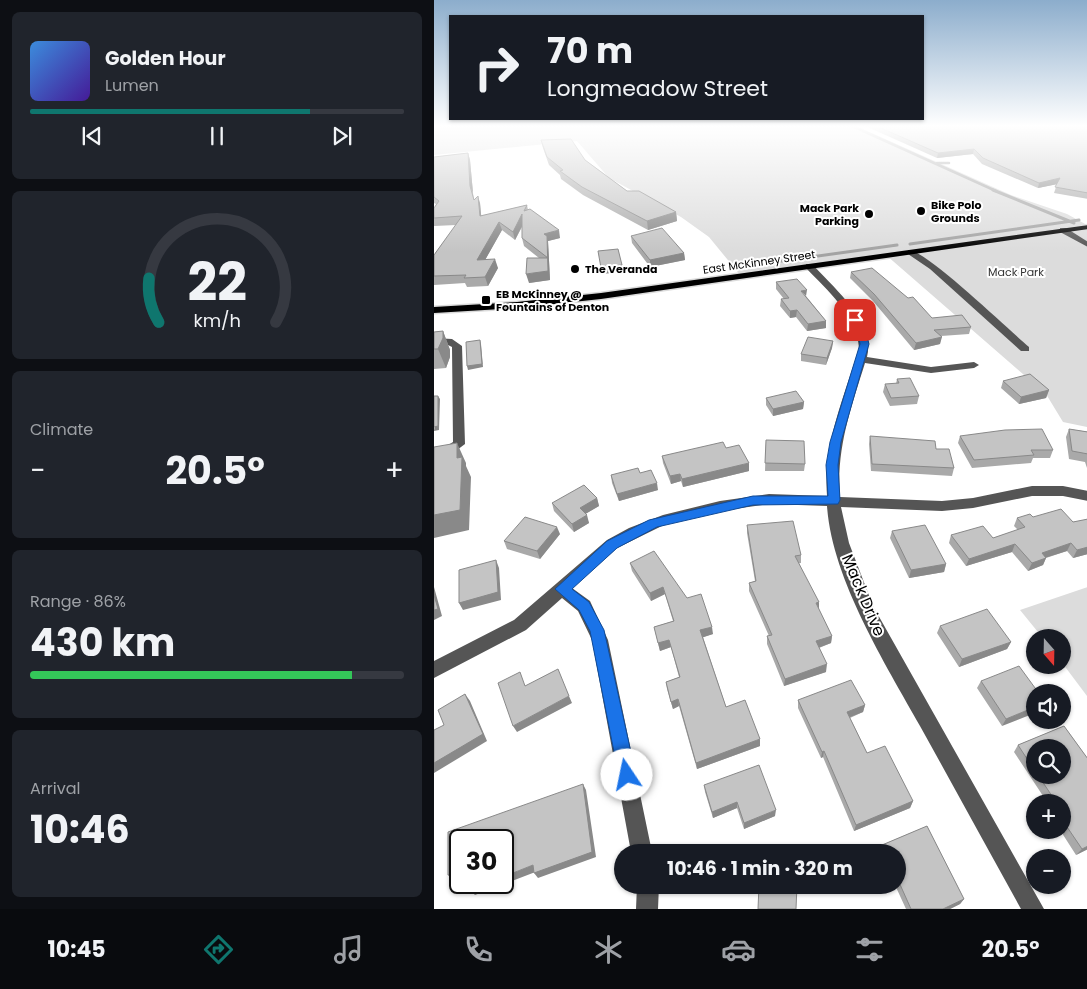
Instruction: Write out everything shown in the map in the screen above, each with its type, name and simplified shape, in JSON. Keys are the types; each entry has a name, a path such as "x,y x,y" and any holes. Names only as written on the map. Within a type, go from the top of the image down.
{"main road":[{"name":"East McKinney Street","path":"434,310 554,302 1087,227"}],"street":[{"path":"1063,230 1087,245"},
{"path":"912,252 933,267 1025,350"},
{"name":"Mack Drive","path":"809,266 861,329 864,344 834,448 832,478 834,500 845,555 872,621 1033,909"},
{"path":"434,341 448,341 457,346 459,444 445,453 434,455"},
{"path":"861,359 940,370 974,365"},
{"path":"434,670 520,625 612,544 654,523 753,501 834,500 942,506 973,503 1032,491 1058,490 1087,496"},
{"path":"562,589 584,606 600,640 640,844"},
{"path":"647,909 648,894"}],"green space":[{"name":"Mack Park","path":"600,167 949,167 1011,195 1067,214 1087,225 1087,427 1063,422 1046,394 886,255 741,276 709,237 681,217 609,178"},
{"path":"1088,587 1088,696 1070,674 1072,629 1035,629 1020,610"}],"building":[{"path":"434,167 469,167 470,186 474,200 478,196 480,216 527,205 524,211 530,209 559,230 544,234 547,236 548,258 522,238 522,214 513,232 499,222 477,260 495,259 485,277 464,278 466,275 434,276 434,255 462,216 434,218 434,208 439,201 434,197"},
{"path":"560,167 595,167 627,191 639,191 676,212 647,221 582,187 560,171 563,170"},
{"path":"1004,167 1088,167 1088,193 1055,187 1060,178 1039,183"},
{"path":"662,228 684,253 650,260 631,236"},
{"path":"618,249 622,265 601,268 598,251"},
{"path":"527,258 548,258 548,271 526,274"},
{"path":"872,268 908,298 913,297 932,318 962,315 971,327 934,330 942,337 916,343 874,294 851,272"},
{"path":"797,279 807,290 801,291 826,321 808,324 797,310 790,311 781,299 789,298 776,282"},
{"path":"443,331 443,338 438,349 434,349 434,332"},
{"path":"808,337 833,341 827,358 801,354"},
{"path":"480,340 482,364 467,366 466,342"},
{"path":"1030,374 1049,390 1021,397 1003,381"},
{"path":"910,378 919,396 891,398 885,384 899,383 897,379"},
{"path":"796,391 804,402 773,409 766,398"},
{"path":"434,396 438,396 438,426 434,427"},
{"path":"1042,429 1053,450 1031,450 1034,455 974,460 960,436 1005,430"},
{"path":"1069,429 1088,432 1088,454 1072,451"},
{"path":"870,436 935,441 936,449 949,449 954,468 872,464"},
{"path":"766,440 804,441 805,464 765,463"},
{"path":"723,442 726,448 739,445 749,463 682,479 680,474 670,476 662,456"},
{"path":"457,443 457,458 462,457 460,510 434,515 434,447"},
{"path":"638,468 640,473 651,470 657,483 617,494 611,475"},
{"path":"584,485 597,498 580,508 587,515 572,524 552,503"},
{"path":"1061,509 1073,522 1088,519 1088,547 1077,550 1071,543 1042,553 1046,558 1032,563 1015,544 969,559 951,535 983,526 993,538 1025,527 1017,518 1030,514 1033,517"},
{"path":"525,517 557,527 537,551 504,541"},
{"path":"793,521 801,555 795,556 819,602 816,603 832,636 816,641 827,664 785,679 767,636 772,635 749,583 756,581 747,525"},
{"path":"925,525 946,564 911,570 892,531"},
{"path":"654,551 687,598 701,594 712,627 700,630 726,707 745,700 760,739 696,763 678,699 671,702 666,682 680,677 669,640 658,643 654,627 674,621 663,587 650,593 630,563"},
{"path":"496,560 498,592 459,603 459,570"},
{"path":"434,595 438,609 434,610"},
{"path":"987,609 1011,642 962,659 940,626"},
{"path":"1019,666 1032,684 1026,684 1026,711 1006,719 981,681"},
{"path":"558,669 569,696 513,726 498,683 520,672 525,686"},
{"path":"851,680 865,705 847,712 867,753 885,746 913,801 856,825 824,751 822,752 798,700"},
{"path":"465,694 483,734 434,763 434,730 444,725 438,710"},
{"path":"1057,729 1066,729 1088,759 1088,846 1082,849 1071,833 1071,794 1051,794 1044,784 1071,784 1071,739 1033,739"},
{"path":"1026,742 1026,757 1018,745"},
{"path":"759,765 776,810 744,823 737,802 712,812 704,785"},
{"path":"583,784 592,852 534,873 533,865 514,873 514,829 456,829"},
{"path":"927,826 964,899 943,909 911,909 904,894 906,894 906,844 884,844"},
{"path":"448,832 449,832 448,875"},
{"path":"759,894 797,894 796,909 758,909"}],"waterway":[{"path":"944,167 996,191"},
{"path":"993,190 1070,221"},
{"path":"1070,221 1079,220"},
{"path":"910,244 1070,221"},
{"path":"1070,221 1074,223"},
{"path":"732,268 897,245"}],"place":[{"name":"Bike Polo Grounds","path":"921,211"},
{"name":"Mack Park Parking","path":"869,214"},
{"name":"The Veranda","path":"575,269"},
{"name":"EB McKinney @ Fountains of Denton","path":"486,300"}],"route":[{"path":"627,775 597,630 584,606 562,589 612,544 654,523 720,506 753,501 769,499 834,500 832,489 833,454 864,344 864,337 855,320"}]}
